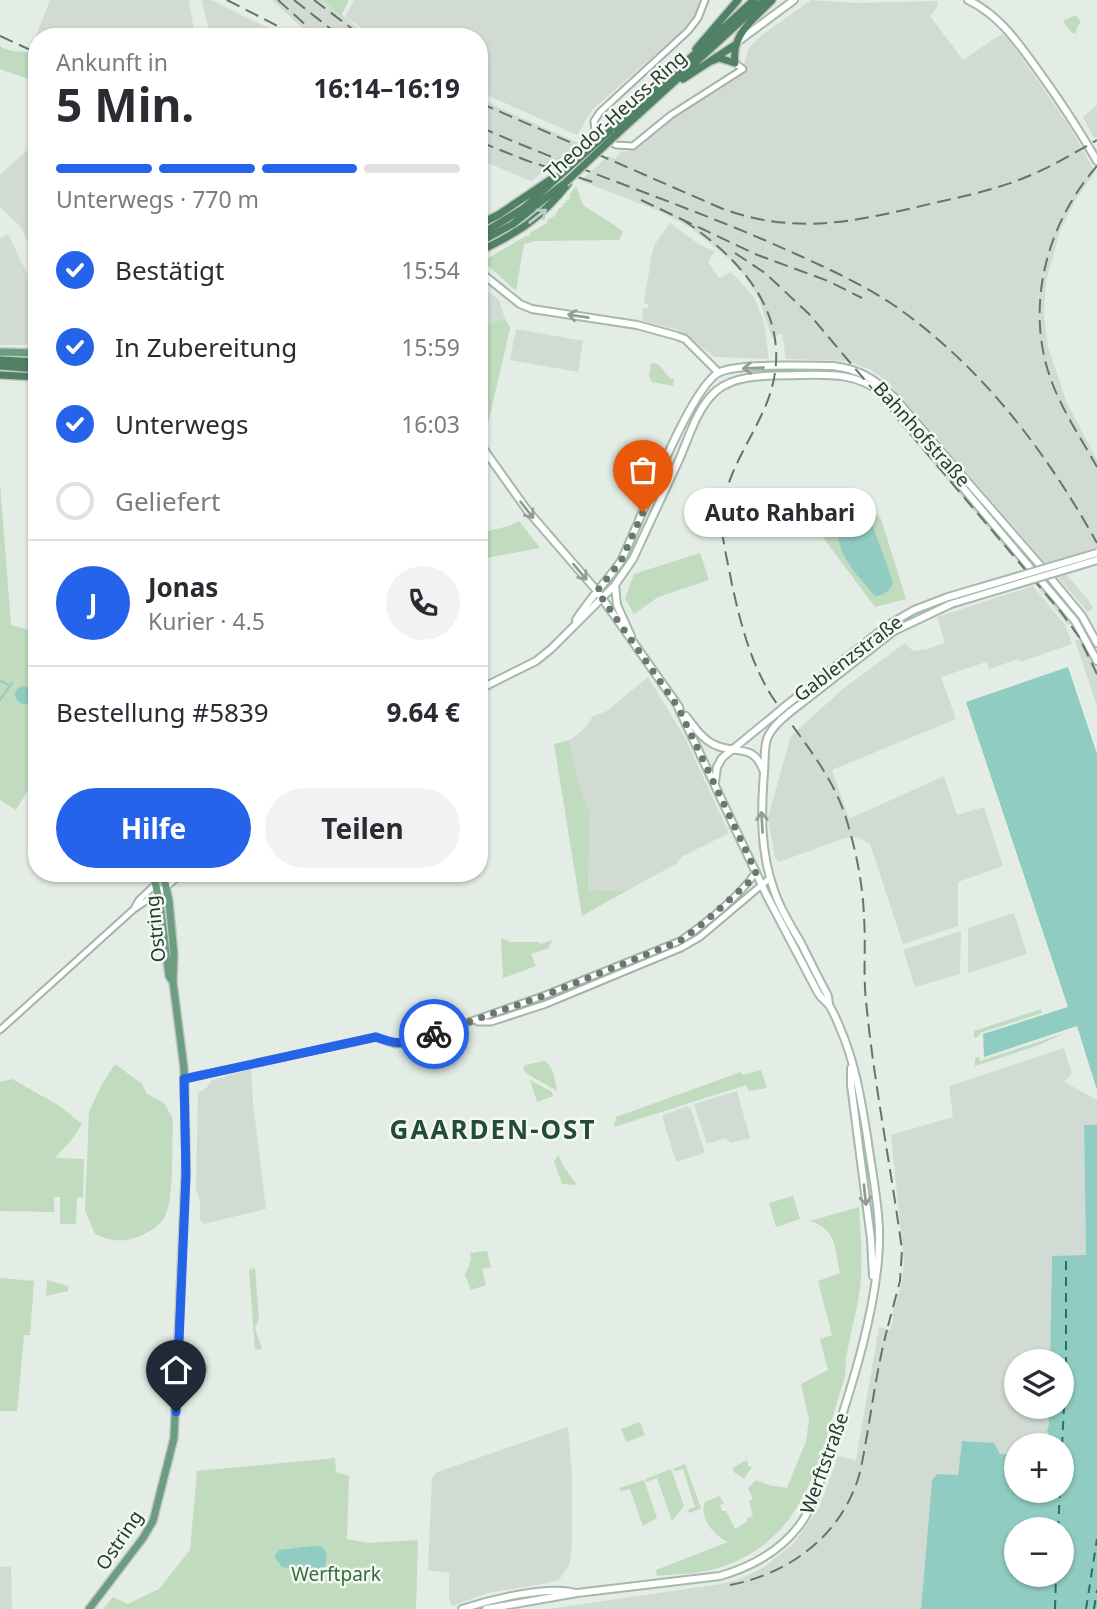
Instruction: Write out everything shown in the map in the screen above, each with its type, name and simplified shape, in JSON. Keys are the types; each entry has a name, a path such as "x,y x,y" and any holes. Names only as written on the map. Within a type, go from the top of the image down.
{"highway":[{"path":"680,68 738,0"},
{"name":"Theodor-Heuss-Ring","path":"488,230 566,183 613,133 754,0"},
{"name":"Theodor-Heuss-Ring","path":"488,238 513,224 541,199 554,179 669,87 764,0"},
{"path":"709,62 719,58 735,63 738,36 772,0"},
{"path":"669,87 735,45"},
{"path":"488,220 554,179"},
{"path":"488,247 537,219 549,208 566,183"},
{"path":"0,360 28,366"},
{"path":"0,366 28,363"},
{"path":"0,375 28,377"}],"main road":[{"path":"735,45 794,0"},
{"path":"968,0 988,11 1006,27 1073,119 1097,161"},
{"path":"488,278 520,304 532,309 637,325 685,340 718,372 719,383 716,392 695,420 633,559 615,586 536,661 488,685"},
{"path":"0,352 28,353"},
{"name":"Bahnhofstraße","path":"718,372 732,368 833,366 858,370 871,377 894,397 1032,556 1082,616 1097,643"},
{"path":"572,627 588,600 607,581 627,548 691,405 718,372"},
{"name":"Bahnhofstraße","path":"716,392 746,378 831,374 855,378 877,388 932,449 1079,626 1097,661"},
{"path":"488,455 527,510 603,597"},
{"name":"Gablenzstraße","path":"732,748 779,716 888,625 914,610 938,600 1097,553"},
{"name":"Gablenzstraße","path":"786,710 894,631 951,604 1097,560"},
{"name":"Werftstraße","path":"615,586 617,605 630,628 632,639"},
{"name":"Werftstraße","path":"603,597 617,605"},
{"name":"Werftstraße","path":"603,597 678,707 703,737 719,747 754,755 764,772"},
{"name":"Werftstraße","path":"486,1609 577,1593 720,1576 753,1564 789,1538 813,1502 834,1442 857,1362 878,1267 879,1227 873,1165 860,1089 845,1039 829,1005 818,993 761,882 678,707"},
{"name":"Werftstraße","path":"779,716 766,738 761,822 763,846 770,878 781,908 828,996 829,1005"},
{"path":"715,784 717,767 732,748"},
{"name":"Ostring","path":"89,1609 153,1521 174,1438 186,1157 184,1079 173,982 174,954 167,882"},
{"path":"158,893 172,882"},
{"name":"Ostring","path":"156,884 169,976 173,982"},
{"name":"Werftstraße","path":"852,1062 851,1085 871,1239 873,1288"},
{"name":"Werftstraße","path":"462,1609 497,1599 563,1590 577,1593"}],"street":[{"path":"705,0 692,27 600,112 594,124 597,134 616,145 627,147 636,144 686,104 743,69 735,63"},
{"path":"184,1079 376,1037 395,1044 409,1043 475,1021 680,941 749,882 756,872"},
{"path":"475,1021 491,1022 520,1013 681,948 700,937 761,882 770,878"},
{"path":"749,882 761,882"},
{"path":"134,909 139,900 156,884"},
{"path":"0,1030 134,909 158,893"}],"shaded area":[{"path":"50,0 189,0 194,28 39,28"},
{"path":"202,0 211,0 269,28 208,28"},
{"path":"272,0 324,0 358,28 302,28"},
{"path":"354,0 702,0 690,24 592,110 577,135 488,96 488,28 362,28 345,17"},
{"path":"811,0 855,3 938,1 930,16 963,60 1005,34 1069,126 1095,172 1075,201 1060,231 1046,282 1044,315 1048,347 1067,403 1097,460 1097,565 1067,575 1093,608 1088,612 889,383 871,370 847,361 786,359 782,333 772,338 759,299 745,276 728,258 691,228 662,212 581,181 608,156 615,159 620,152 630,151 664,121 743,69 748,49 758,38"},
{"path":"488,102 581,144 531,181 488,163"},
{"path":"1097,105 1097,137 1094,138 1083,117"},
{"path":"28,149 28,242 20,226 0,207 0,175"},
{"path":"670,223 700,245 715,251 708,262 719,278 731,272 754,297 764,322 769,359 715,357 679,330 642,321 643,308 648,308 648,304 644,303 652,253"},
{"path":"8,234 28,276 27,345 0,345 0,239"},
{"path":"488,291 499,300 505,319 488,324"},
{"path":"516,329 583,341 578,372 510,360"},
{"path":"867,386 886,401 965,494 963,498"},
{"path":"969,501 1013,552 1011,555 967,503"},
{"path":"1022,568 1026,569 1071,623 1068,625"},
{"path":"1033,586 1065,625 1072,644 1020,662 1019,659 989,669 986,662 941,677 956,719 832,770 849,819 944,776 957,815 984,807 1003,866 958,882 958,926 903,944 870,844 858,837 845,838 779,862 775,858 768,817 791,736 844,688 905,643 913,651 945,643 937,617"},
{"path":"1083,638 1097,668 1097,706 1075,641"},
{"path":"648,677 686,740 729,833 683,856 676,864 626,891 588,890 590,808 587,807 577,779 570,740 585,728 593,716 607,711"},
{"path":"1014,913 1027,954 968,973 968,928"},
{"path":"961,931 960,974 915,987 903,950"},
{"path":"1064,1048 1072,1074 1064,1082 1097,1100 1097,1125 1084,1126 1086,1256 1052,1256 1050,1349 1004,1349 1004,1419 1049,1419 1048,1433 1004,1433 1004,1454 1000,1454 994,1443 962,1441 958,1475 937,1474 932,1480 921,1609 548,1609 740,1579 764,1567 794,1543 819,1508 838,1456 856,1460 879,1327 890,1330 894,1317 892,1316 902,1282 904,1262 891,1135 953,1117 949,1086"},
{"path":"251,1069 266,1209 203,1224 196,1190 198,1093 212,1080"},
{"path":"737,1091 750,1138 731,1143 726,1138 707,1144 694,1104"},
{"path":"687,1106 691,1109 705,1153 676,1162 662,1116"},
{"path":"568,1427 572,1473 572,1544 570,1563 565,1571 559,1580 488,1593 452,1606 449,1598 449,1573 428,1570 432,1478 437,1472"},
{"path":"11,1566 12,1609 0,1609 0,1567"}],"green space":[{"path":"324,0 349,0 341,16"},
{"path":"1076,15 1081,22 1076,34 1071,32 1063,21"},
{"path":"0,46 11,51 28,52 28,79 0,69"},
{"path":"576,186 583,205 623,231 619,240 535,241 524,244 516,291 488,266 488,258 547,223 559,208 563,207 566,200 570,199"},
{"path":"505,319 510,328 488,424 488,324"},
{"path":"651,363 658,364 674,379 673,386 652,382 649,376"},
{"path":"0,483 11,625 28,630 28,789 16,810 0,800"},
{"path":"871,510 881,519 906,599 875,607 816,528"},
{"path":"519,521 540,548 488,558 488,531"},
{"path":"700,553 709,580 658,597 634,614 625,598 634,574"},
{"path":"570,740 577,779 587,807 590,808 588,890 626,891 582,916 554,744"},
{"path":"501,938 510,942 540,944 552,940 549,948 531,954 536,966 503,978"},
{"path":"1041,1009 1042,1013 980,1033 974,1038 974,1031"},
{"path":"1065,1033 1039,1045 975,1066 975,1058 979,1057 980,1061"},
{"path":"544,1061 552,1070 557,1091 523,1069 525,1065"},
{"path":"115,1064 142,1084 147,1094 164,1103 173,1124 170,1199 164,1218 145,1234 121,1241 95,1234 85,1210 89,1112"},
{"path":"761,1070 767,1088 749,1091 746,1085 614,1127 616,1117 741,1072 743,1075"},
{"path":"12,1079 58,1105 82,1124 55,1158 84,1159 83,1197 77,1198 76,1224 60,1224 60,1197 54,1197 54,1212 0,1211 0,1082"},
{"path":"530,1080 552,1092 553,1096 537,1102"},
{"path":"558,1155 577,1185 562,1184 554,1162"},
{"path":"793,1196 800,1219 776,1227 769,1203"},
{"path":"859,1207 861,1278 845,1377 818,1464 806,1490 792,1515 774,1536 751,1554 714,1569 657,1576 656,1570 728,1542 709,1526 703,1508 705,1502 720,1496 724,1504 720,1505 722,1511 726,1511 735,1529 753,1516 749,1501 753,1499 748,1488 756,1480 787,1488 806,1441 809,1420 801,1384 828,1370 820,1339 832,1335 818,1281 840,1273 830,1235 810,1221"},
{"path":"487,1251 491,1267 482,1269 486,1285 471,1290 465,1275 471,1260 470,1253"},
{"path":"255,1268 259,1318 255,1328 262,1349 255,1350 249,1270"},
{"path":"0,1278 34,1281 30,1335 24,1335 17,1411 0,1411"},
{"path":"47,1280 68,1286 68,1291 46,1296"},
{"path":"200,1361 206,1363 206,1375 200,1377 194,1375 192,1369 194,1363"},
{"path":"640,1422 645,1435 626,1442 621,1429"},
{"name":"Werftpark","path":"335,1458 336,1472 349,1476 347,1539 367,1543 418,1540 416,1609 103,1609 113,1597 128,1604 159,1589 190,1550 197,1471"},
{"path":"747,1460 748,1466 752,1467 744,1479 732,1468"},
{"path":"685,1464 701,1508 690,1513 687,1510 695,1507 683,1469 673,1469"},
{"path":"671,1469 684,1506 672,1521 657,1478 646,1482 646,1479"},
{"path":"644,1480 657,1518 643,1526 630,1489 621,1491 619,1488"}],"water":[{"path":"871,521 893,582 889,590 878,596 875,596 850,565 840,547 838,537 839,528"},
{"path":"1068,667 1097,754 1097,1090 1077,1026 984,1057 983,1034 1068,1007 966,702"},
{"path":"21,687 27,687 28,702 24,704 18,701 15,695"},
{"path":"1084,1125 1097,1125 1097,1609 921,1609 932,1480 937,1474 958,1475 962,1441 994,1443 1000,1454 1004,1454 1004,1503 1074,1503 1074,1433 1047,1431 1049,1419 1074,1419 1074,1349 1050,1349 1052,1256 1086,1255"},
{"path":"322,1547 326,1553 326,1563 321,1572 282,1567 274,1556 280,1550"}],"waterway":[{"path":"0,680 8,685"},
{"path":"0,700 12,683"}],"ferry route":[{"path":"1063,1433 1066,1256"},
{"path":"1059,1503 1059,1517"},
{"path":"1086,1609 1097,1539"},
{"path":"1055,1609 1056,1587"},
{"path":"1094,1609 1097,1590"}],"railway":[{"path":"227,0 281,28"},
{"path":"278,0 309,28"},
{"path":"294,0 330,28"},
{"path":"314,0 351,28"},
{"path":"0,36 28,49"},
{"path":"488,106 723,209 749,217 797,224 867,218 992,189 1037,172 1097,140"},
{"path":"488,130 769,242 847,278 892,304 954,354 1008,412 1056,475 1097,543"},
{"path":"488,145 596,183"},
{"path":"1097,166 1065,213 1054,239 1045,266 1040,322 1050,377 1065,412 1097,467"},
{"path":"641,200 755,254 828,281 862,298"},
{"path":"683,220 708,238 749,280 764,303 773,329 776,356 773,385 728,485 724,499 722,530 739,614 757,669 771,695 832,785 846,818 856,855 865,928 865,990 869,1032 902,1250 900,1281 888,1326"},
{"path":"735,253 765,273 809,314 1061,612 1079,637 1097,674"},
{"path":"730,1585 751,1580 790,1563 823,1537 837,1521 857,1482 862,1465 887,1330"}],"way so far":[{"path":"434,1034 543,996 680,941 694,932 749,882 756,872 678,707 597,591 621,561 643,512"}],"place":[{"name":"Auto Rahbari","path":"643,512"}],"district":[{"name":"GAARDEN-OST","path":"493,1130"}],"route":[{"path":"176,1412 186,1176 184,1079 376,1037 395,1044 409,1043 434,1034"}]}
